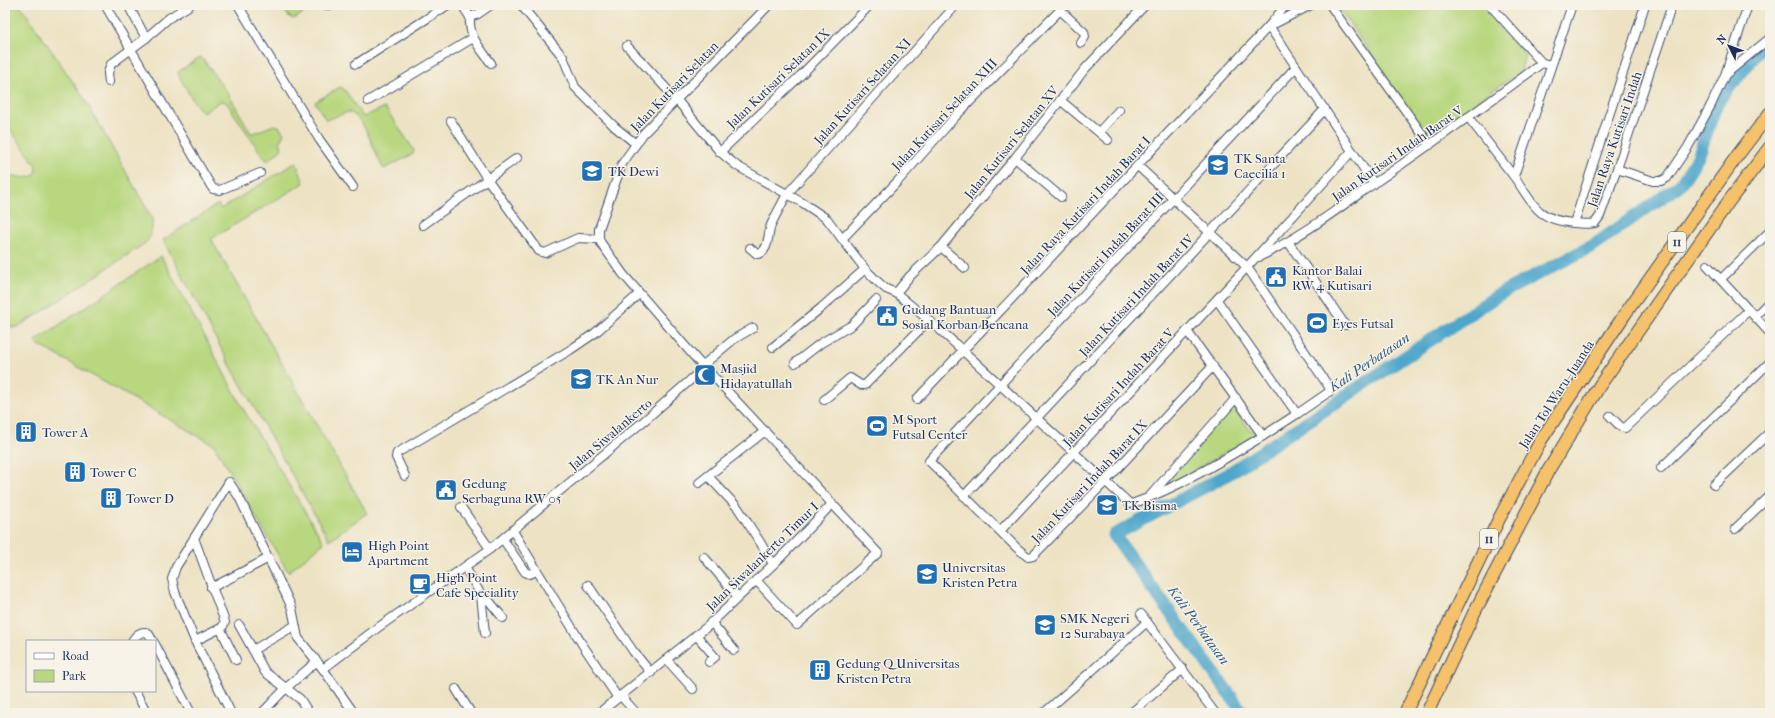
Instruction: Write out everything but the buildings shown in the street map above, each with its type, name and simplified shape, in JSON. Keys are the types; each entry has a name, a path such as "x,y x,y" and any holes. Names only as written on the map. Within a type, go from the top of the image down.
{"highway":[{"name":"Jalan Tol Waru–Juanda","path":"1405,713 1519,480 1541,440 1585,373 1737,156 1770,113"},
{"name":"11","path":"1428,713 1509,543 1548,471 1600,385 1729,201 1770,146"}],"street":[{"path":"105,5 213,188 220,190 260,173"},
{"path":"128,5 146,38"},
{"path":"109,82 108,73 111,64 146,38 169,18 190,5"},
{"path":"238,5 253,32 320,139 353,187"},
{"path":"356,64 448,5"},
{"path":"462,5 470,17 470,29 473,38 490,63"},
{"path":"470,17 478,14 491,5"},
{"path":"521,5 563,56 575,87 615,127 636,144"},
{"name":"Jalan Kutisari Selatan","path":"599,239 599,229 622,164 643,134 769,5"},
{"name":"Jalan Kutisari Selatan IX","path":"720,152 800,76 870,5"},
{"name":"Jalan Kutisari Selatan XI","path":"750,248 759,254 762,252 768,243 770,226 787,194 956,5"},
{"name":"Jalan Kutisari Selatan XV","path":"896,293 909,277 942,247 1085,69 1145,5"},
{"name":"Jalan Raya Kutisari Indah Barat I","path":"917,399 1138,166 1269,26 1286,5"},
{"path":"1311,5 1269,26 1374,184"},
{"path":"1330,5 1430,145"},
{"path":"1490,5 1542,63 1551,65"},
{"name":"Jalan Raya Kutisari Indah","path":"1645,5 1574,223 1593,224 1598,220 1617,169 1672,5"},
{"path":"1617,169 1653,181 1665,180 1688,147 1711,105 1725,75 1748,5"},
{"path":"1514,176 1570,6"},
{"path":"1062,8 1084,32 1086,37 1081,43"},
{"name":"Jalan Kutisari Selatan XIII","path":"842,239 898,181 955,117 1062,8"},
{"path":"368,101 473,38"},
{"path":"1725,75 1770,38"},
{"path":"627,46 676,99 720,152 744,170 827,219 865,270 886,289 896,293 937,327 1073,453 1131,504 1173,488 1209,469 1263,436 1328,393 1329,387 1247,267 1138,166"},
{"name":"Jalan Kutisari Indah Barat V","path":"1254,260 1289,243 1468,118 1542,63"},
{"name":"Jalan Kutisari Indah Barat III","path":"931,457 1296,67"},
{"path":"1060,100 1108,140"},
{"path":"1099,132 1119,110"},
{"name":"Jalan Kutisari Indah Barat IV","path":"964,496 1324,110"},
{"path":"1468,118 1514,176 1531,203 1537,209 1552,219 1574,223"},
{"path":"451,121 488,180 498,192 527,237 542,252 548,252 578,238 599,239 607,253 639,294 703,367"},
{"name":"Jalan Kutisari Indah Barat V","path":"1000,531 1217,300 1352,151"},
{"path":"423,225 517,158"},
{"path":"1015,158 1061,197"},
{"path":"1721,279 1770,231"},
{"path":"1289,243 1344,325"},
{"path":"942,247 965,268"},
{"path":"1707,265 1770,333"},
{"path":"773,347 865,270"},
{"path":"795,363 821,342 852,325 886,289"},
{"path":"405,476 396,457 397,453 570,350 595,333 639,294"},
{"path":"1217,300 1297,414"},
{"path":"1610,416 1621,427 1625,428 1752,313 1770,301"},
{"path":"824,400 850,378 862,385 865,385 929,320"},
{"name":"Jalan Siwalankerto","path":"323,669 376,629 503,539 650,416 734,339 753,328"},
{"path":"1187,331 1263,436"},
{"path":"1661,468 1770,362"},
{"name":"Jalan Kutisari Indah Barat IX","path":"931,457 929,461 930,463 1000,531 1025,554 1028,556 1033,556 1105,482 1213,366"},
{"name":"Jalan Siwalankerto Timur I","path":"599,713 667,660 711,622 773,564 832,504 765,431 703,367"},
{"path":"1148,498 1236,398"},
{"path":"699,483 765,431"},
{"path":"1714,485 1770,432"},
{"path":"708,476 738,508 773,564"},
{"path":"231,713 195,641 172,586 172,576 229,482 240,497 292,608 294,626 298,638 323,669 354,713"},
{"path":"1734,529 1770,496"},
{"path":"756,580 797,625 878,553 832,504"},
{"path":"461,508 490,549"},
{"path":"513,531 536,571 589,655 620,697 636,713"},
{"path":"194,538 211,588 225,622 221,628 195,641"},
{"path":"503,539 525,572 530,574 536,571"},
{"path":"704,557 738,597"},
{"path":"211,588 269,558"},
{"path":"465,567 481,595 490,602 503,618"},
{"path":"588,585 633,651 651,673"},
{"path":"481,595 485,633"},
{"path":"1140,614 1183,669 1211,711"},
{"path":"711,622 734,650"},
{"path":"1044,713 1147,622"},
{"path":"239,625 265,672 285,689 300,699 309,713"},
{"path":"253,650 294,626"},
{"path":"221,628 236,660"},
{"path":"133,640 136,635 145,632 152,640"},
{"path":"696,635 715,657 709,662"},
{"path":"156,646 191,713"},
{"path":"667,660 693,689"},
{"path":"262,713 285,689 317,661"},
{"path":"1131,713 1183,669"},
{"path":"456,689 471,713"},
{"path":"136,692 147,713"}],"green space":[{"path":"5,5 20,5 84,98 152,218 152,229 150,236 144,244 17,327 9,327 5,324 5,173 26,178 35,174 36,170 35,164 5,122 5,110 9,106 5,98"},
{"path":"282,5 318,5 311,11 310,9 294,19 289,17"},
{"path":"1337,5 1480,5 1525,54 1521,71 1427,136"},
{"path":"200,57 229,95 251,133 274,125 279,126 284,134 280,141 282,149 269,160 266,160 262,155 226,102 221,101 203,113 194,102 178,72"},
{"path":"340,87 344,89 363,117 383,108 386,109 414,150 413,154 384,169 365,128 354,115 348,112 326,120 315,102"},
{"path":"296,162 304,183 211,239 367,513 329,540 229,363 163,240 218,204 221,209"},
{"path":"161,256 245,412 324,543 288,572 214,445 34,342"},
{"path":"1232,404 1249,429 1257,435 1160,489"}],"waterway":[{"name":"Kali Perbatasan","path":"1243,713 1114,535 1225,476 1503,292 1594,245 1680,185 1698,157 1717,103 1761,48 1768,43"}],"place":[{"name":"TK Santa Caecilia 1","path":"1218,165"},
{"name":"TK Dewi","path":"592,171"},
{"name":"Kantor Balai RW 4 Kutisari","path":"1276,277"},
{"name":"Gudang Bantuan Sosial Korban Bencana","path":"887,316"},
{"name":"Eyes Futsal","path":"1317,323"},
{"name":"Masjid Hidayatullah","path":"705,375"},
{"name":"TK An Nur","path":"581,379"},
{"name":"M Sport Futsal Center","path":"877,426"},
{"name":"Tower A","path":"26,432"},
{"name":"Tower C","path":"75,472"},
{"name":"Gedung Serbaguna RW 05","path":"446,490"},
{"name":"Tower D","path":"111,498"},
{"name":"TK Bisma","path":"1107,505"},
{"name":"High Point Apartment","path":"352,552"},
{"name":"Universitas Kristen Petra","path":"927,574"},
{"name":"High Point Cafe Speciality","path":"420,584"},
{"name":"SMK Negeri 12 Surabaya","path":"1045,625"},
{"name":"Gedung Q Universitas Kristen Petra","path":"820,670"}]}
